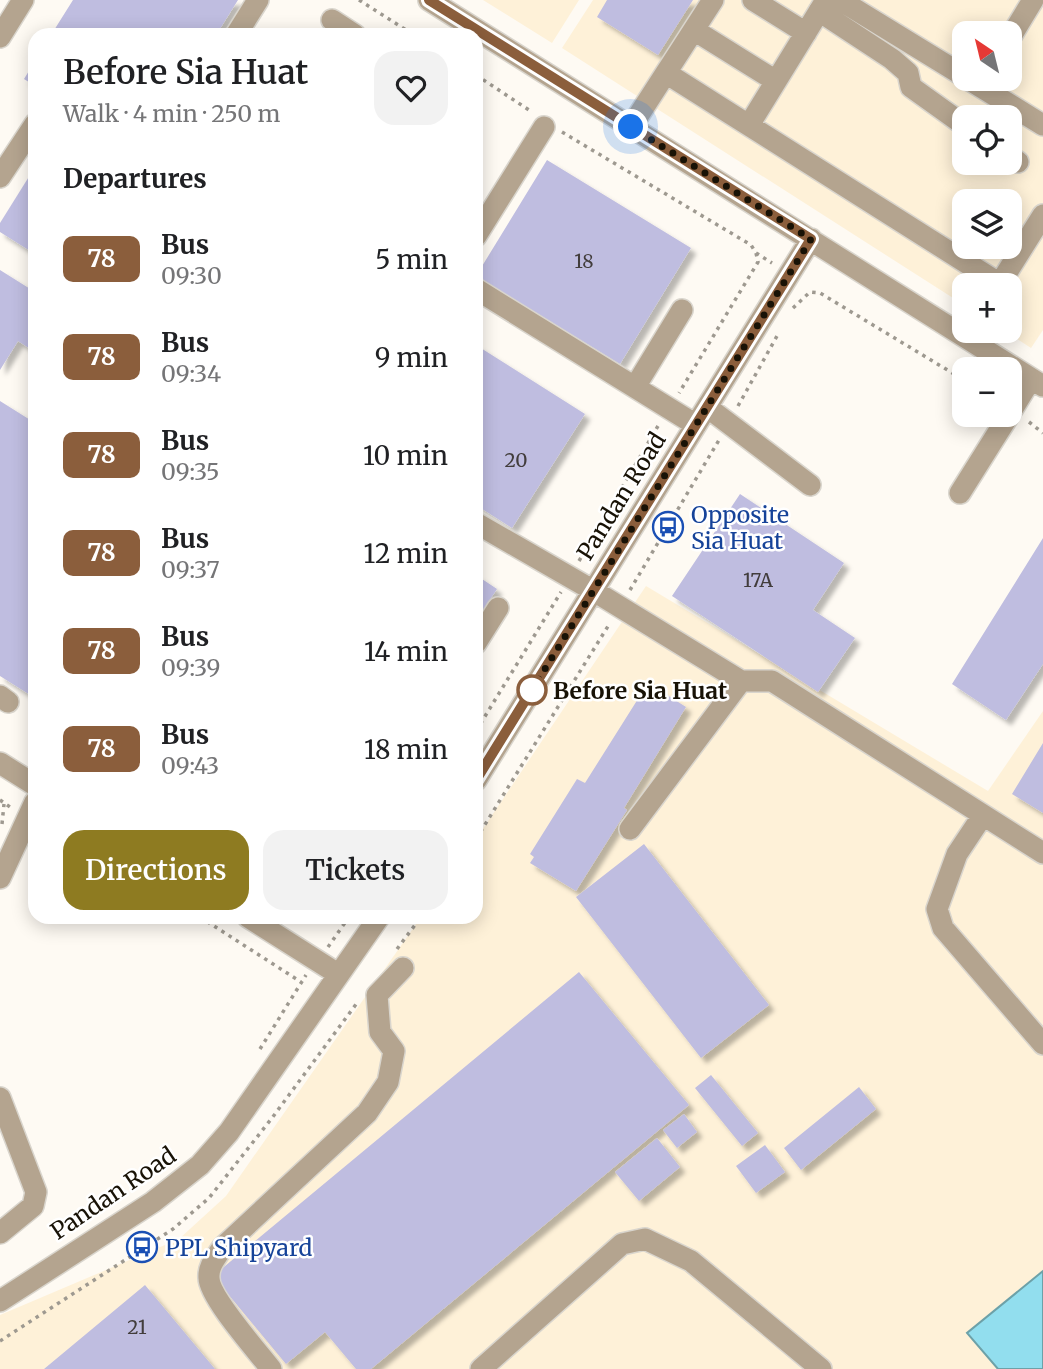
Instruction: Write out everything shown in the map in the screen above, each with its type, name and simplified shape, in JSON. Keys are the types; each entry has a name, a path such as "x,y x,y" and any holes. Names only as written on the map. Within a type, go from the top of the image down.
{"street":[{"path":"0,37 23,0"},
{"path":"240,28 258,0"},
{"path":"429,0 467,28"},
{"path":"631,127 713,0"},
{"path":"753,0 806,33"},
{"path":"839,0 952,67"},
{"path":"1020,21 1033,0"},
{"path":"749,125 823,5 908,73 911,87 952,116"},
{"path":"332,20 344,28"},
{"path":"694,30 776,81"},
{"path":"483,39 952,324"},
{"path":"666,73 980,273"},
{"path":"991,91 1043,125"},
{"path":"483,225 544,127"},
{"path":"0,177 28,135"},
{"path":"1007,273 1043,215"},
{"name":"Pandan Road","path":"483,755 593,591 811,239"},
{"path":"483,293 635,387 701,416 810,485"},
{"path":"635,387 681,310"},
{"path":"981,343 1037,382 1022,399"},
{"path":"960,493 1001,427"},
{"path":"483,527 741,681 772,681 1043,853"},
{"path":"483,632 498,608"},
{"path":"630,829 741,681"},
{"path":"0,763 28,781"},
{"path":"983,814 957,854 937,909 943,928 1043,1044"},
{"path":"0,878 28,817"},
{"path":"259,924 338,974"},
{"name":"Pandan Road","path":"0,1301 153,1202 200,1165 229,1132 374,924"},
{"path":"271,1369 226,1311 208,1281 210,1267 222,1248 367,1114 388,1082 394,1051 380,1032 377,995 403,968"},
{"path":"0,1098 36,1192 33,1206 0,1233"},
{"path":"481,1369 622,1244 645,1239 691,1261 821,1369"}],"path":[{"path":"359,0 403,28"},
{"path":"790,312 810,292 820,293 952,373"},
{"path":"738,406 777,336"},
{"path":"483,828 620,607 725,430"},
{"path":"0,829 5,803"},
{"path":"211,924 301,982"},
{"path":"259,1050 301,982 344,924"}],"shaded area":[{"path":"483,0 579,0 552,43"},
{"path":"593,0 1043,0 1043,330 1031,348 1022,342 1022,273 952,273 952,297 562,48"},
{"path":"646,586 988,791 1043,711 1043,1271 967,1333 998,1369 0,1369 0,1315 179,1239 226,1196 416,924 483,924 483,829"}],"water":[{"path":"1043,1271 1043,1369 998,1369 967,1333"}],"building":[{"path":"73,0 238,0 220,28 55,28"},
{"path":"607,0 693,0 658,55 597,17"},
{"path":"547,160 691,248 620,364 483,280 483,265"},
{"path":"28,178 28,250 0,232 0,223"},
{"path":"0,270 28,288 28,347 18,341 0,370"},
{"path":"483,349 585,414 512,528 483,509"},
{"path":"0,401 28,419 28,694 0,676"},
{"path":"740,494 844,563 813,610 855,638 818,692 672,596"},
{"path":"1043,538 1043,664 1006,720 952,684"},
{"path":"483,580 497,589 483,610"},
{"path":"648,683 686,707 624,808 627,810 576,891 530,863 534,857 530,854 577,779 585,783"},
{"path":"1043,743 1043,813 1012,794"},
{"path":"644,844 769,1005 701,1058 576,897"},
{"path":"579,972 689,1105 371,1369 356,1369 325,1332 286,1364 213,1276"},
{"path":"711,1075 758,1133 742,1146 695,1088"},
{"path":"859,1087 876,1109 801,1170 784,1148"},
{"path":"684,1114 697,1132 677,1148 663,1130"},
{"path":"657,1138 680,1167 639,1201 615,1172"},
{"path":"765,1145 785,1172 756,1193 736,1166"},
{"path":"145,1285 215,1369 44,1369"}],"bus line":[{"name":"78","path":"429,0 473,28"},
{"name":"78","path":"483,34 811,239 483,769"}],"place":[{"name":"Opposite Sia Huat","path":"668,527"},
{"name":"Before Sia Huat","path":"532,690"},
{"name":"PPL Shipyard","path":"142,1247"}],"route":[{"path":"532,690 811,239 631,127"}]}
